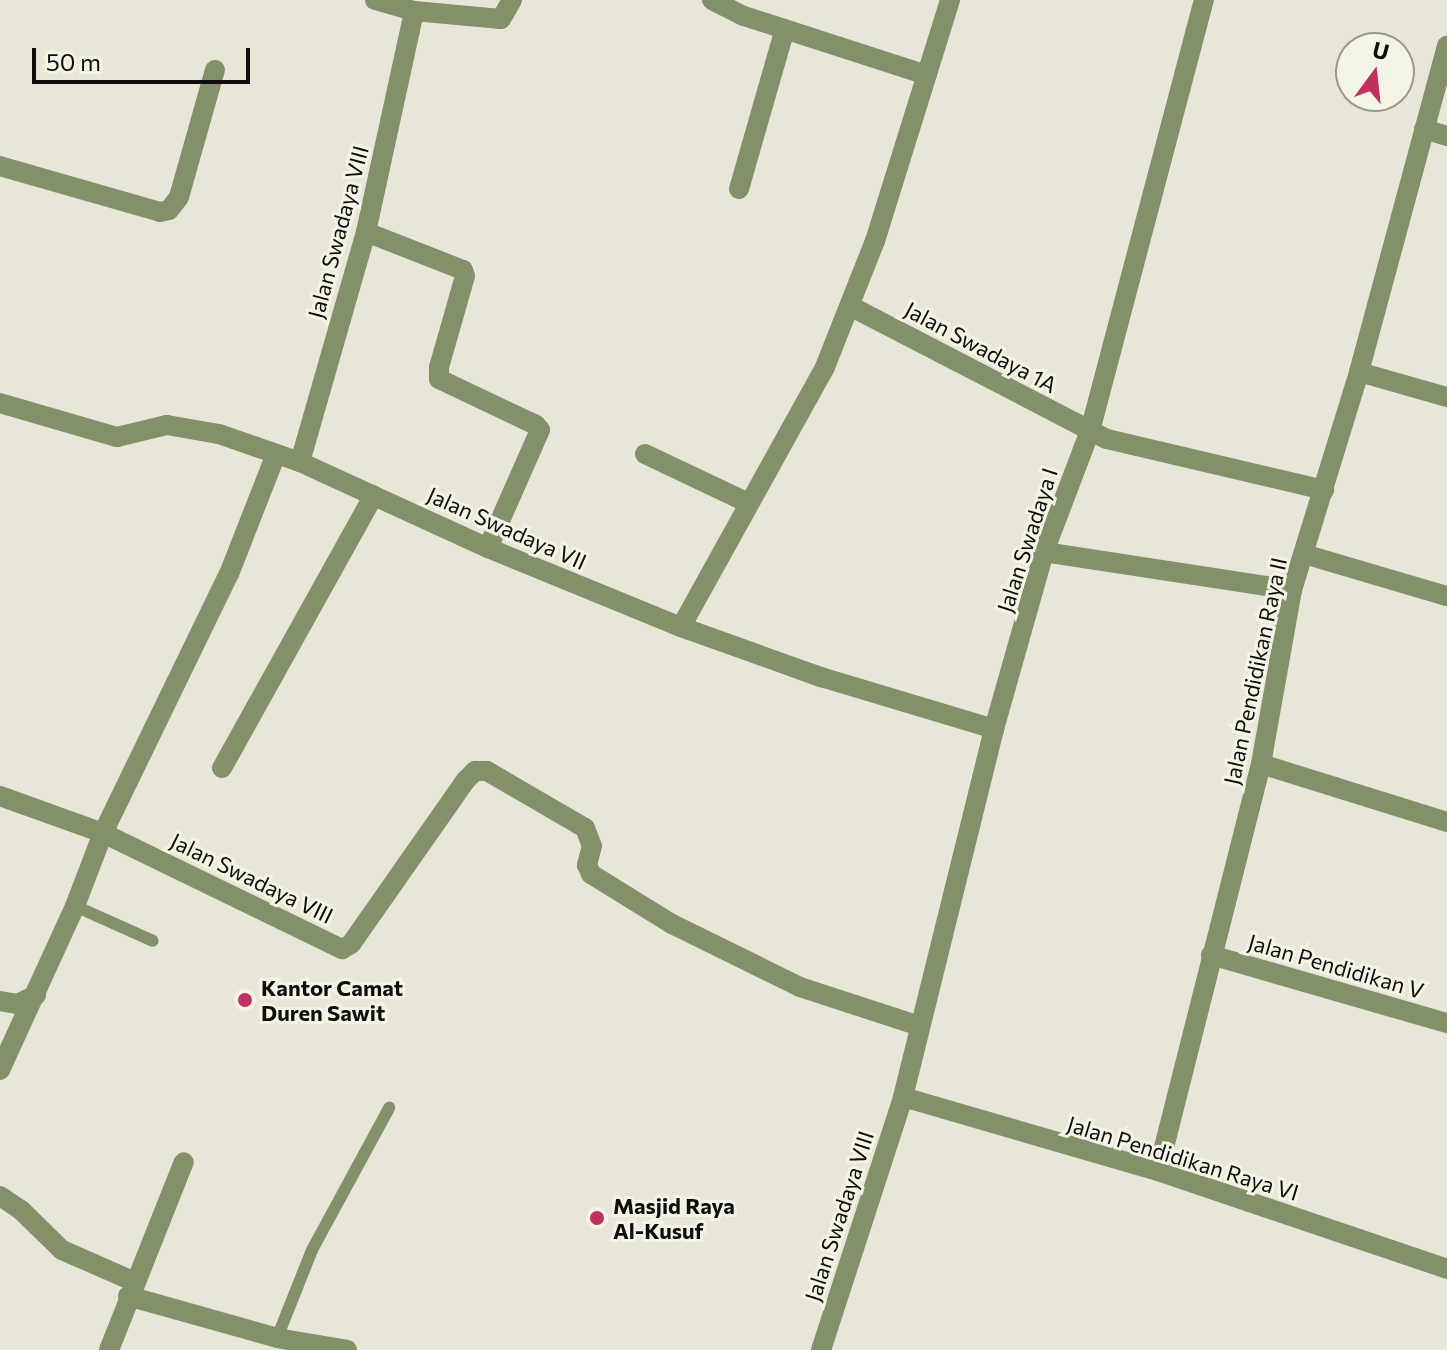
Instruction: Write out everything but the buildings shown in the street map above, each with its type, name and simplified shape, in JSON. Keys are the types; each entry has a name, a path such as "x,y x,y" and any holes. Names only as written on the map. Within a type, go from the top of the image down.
{"street":[{"path":"375,0 414,11 501,19 512,0"},
{"path":"712,0 744,16 927,75"},
{"path":"681,627 825,367 850,306 950,0"},
{"name":"Jalan Swadaya I","path":"903,1097 994,729 1044,552 1090,431 1204,0"},
{"name":"Jalan Swadaya VIII","path":"300,462 366,232 414,11"},
{"path":"739,189 785,29"},
{"name":"Jalan Pendidikan Raya II","path":"1158,1171 1261,764 1292,590 1359,372 1447,46"},
{"path":"0,166 160,212 169,210 179,197 215,70"},
{"path":"1424,129 1447,136"},
{"path":"366,232 463,270 465,276 439,367 439,379 536,425 540,430 488,548"},
{"name":"Jalan Swadaya 1A","path":"850,306 1107,439 1324,490"},
{"path":"1359,372 1447,397"},
{"name":"Jalan Swadaya VII","path":"0,403 117,437 167,425 219,434 300,462 488,548 681,627 821,677 994,729"},
{"path":"0,1070 75,906 103,833 229,574 276,454"},
{"path":"645,454 748,503"},
{"path":"222,768 374,495"},
{"path":"1044,552 1292,590"},
{"path":"1304,554 1447,596"},
{"path":"1261,764 1447,822"},
{"name":"Jalan Swadaya VIII","path":"0,796 103,833 342,949 351,944 466,780 475,771 487,771 585,828 592,846 589,872 661,917 800,987 919,1026"},
{"name":"Jalan Pendidikan V","path":"1211,955 1447,1023"},
{"path":"0,1001 17,1004 34,1000"},
{"name":"Jalan Swadaya VIII","path":"821,1350 903,1097"},
{"name":"Jalan Pendidikan Raya VI","path":"903,1097 1158,1171 1447,1269"},
{"path":"109,1350 184,1162"},
{"path":"0,1196 21,1210 62,1250 131,1289 277,1338 347,1350"}],"lane":[{"path":"75,906 153,941"},
{"path":"277,1338 312,1250 389,1108"}],"place":[{"name":"Kantor Camat Duren Sawit","path":"245,1000"},
{"name":"Masjid Raya Al-Kusuf","path":"597,1218"}]}
